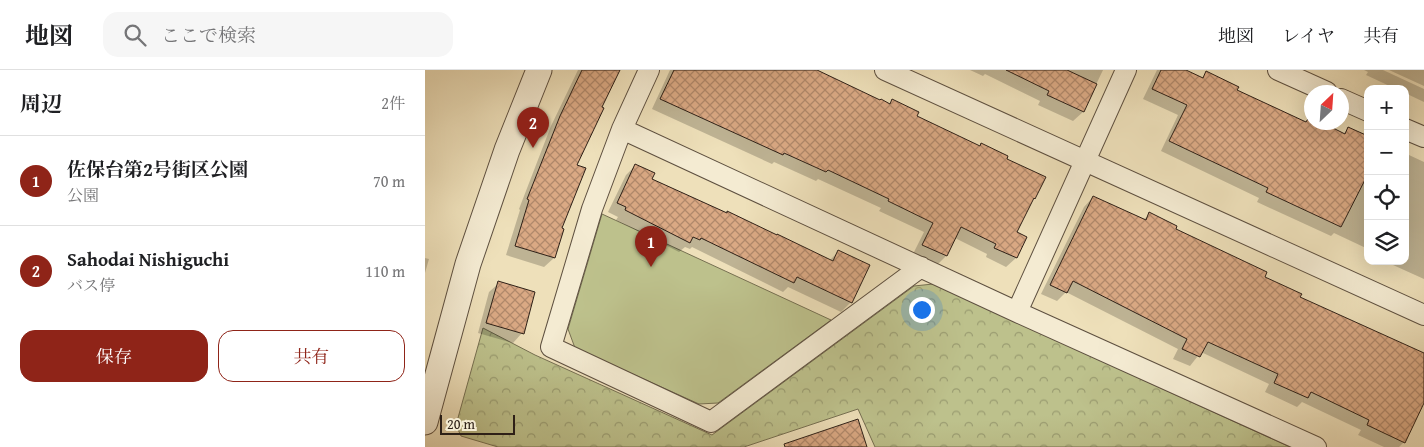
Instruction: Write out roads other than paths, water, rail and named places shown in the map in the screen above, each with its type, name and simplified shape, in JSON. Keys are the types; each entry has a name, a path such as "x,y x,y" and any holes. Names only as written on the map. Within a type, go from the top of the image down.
{"street":[{"path":"425,422 468,264 507,150 539,70"},
{"path":"649,70 622,129 592,209 551,347 711,422 921,267"},
{"path":"885,70 1424,315"},
{"path":"1017,312 1126,70"},
{"path":"1278,70 1311,85"},
{"path":"1349,103 1364,110"},
{"path":"622,129 1017,312 1316,447"},
{"path":"1407,130 1424,137"}],"place":[{"name":"Sahodai Nishiguchi","path":"533,148"},
{"name":"佐保台第2号街区公園","path":"651,267"}]}
